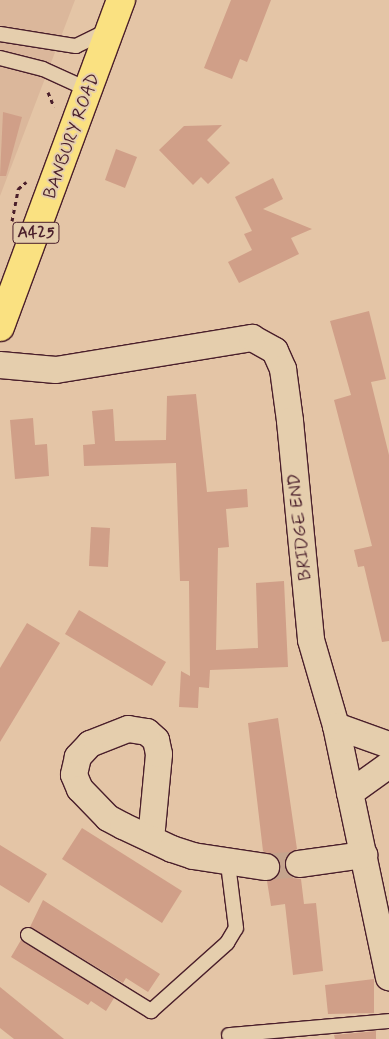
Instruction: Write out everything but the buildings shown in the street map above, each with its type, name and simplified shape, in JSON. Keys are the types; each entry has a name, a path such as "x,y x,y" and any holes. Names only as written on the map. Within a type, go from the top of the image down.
{"main road":[{"name":"BANBURY ROAD","path":"0,327 121,0"}],"street":[{"name":"BRIDGE END","path":"0,366 56,370 252,338 276,351 284,369 311,640 336,726 389,977"},
{"path":"336,726 389,745"},
{"path":"350,793 389,764"},
{"path":"151,839 228,864 266,868"},
{"path":"299,864 364,854"}],"lane":[{"path":"0,34 76,46 110,29"},
{"path":"0,58 43,69 88,90"},
{"path":"28,934 151,1011 227,943 236,928 228,864"},
{"path":"229,1035 271,1036 389,1021"}],"shaded area":[{"path":"0,0 75,0 0,196"}],"tunnel":[{"path":"266,867 299,864"}]}
